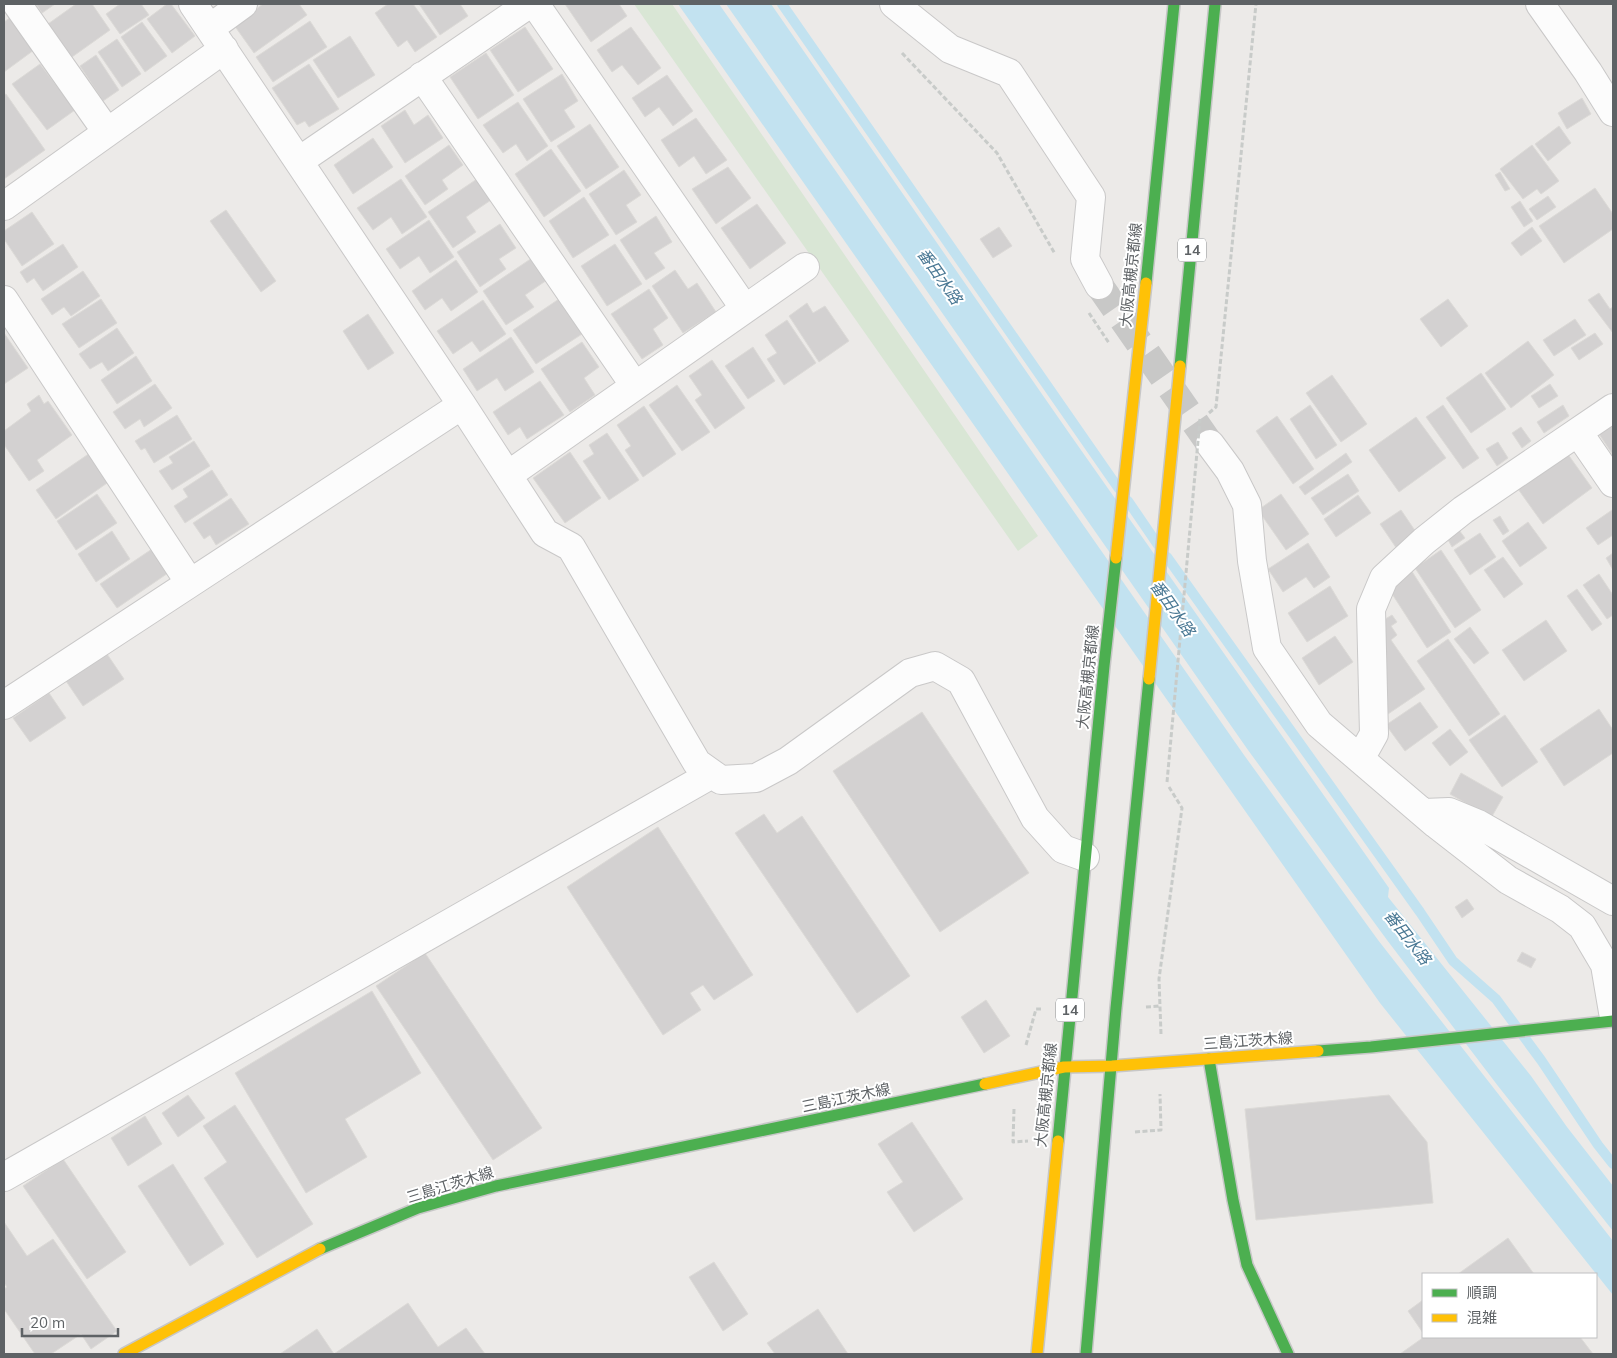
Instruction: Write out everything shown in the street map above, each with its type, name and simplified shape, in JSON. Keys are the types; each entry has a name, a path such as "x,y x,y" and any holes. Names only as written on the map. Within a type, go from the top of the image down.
{"main road":[{"name":"大阪高槻京都線","path":"1037,1354 1084,857 1131,429 1174,4"},
{"name":"14","path":"1086,1354 1116,1008 1168,496 1215,4"},
{"name":"三島江茨木線","path":"124,1354 325,1246 418,1208 496,1186 1064,1067 1112,1066 1371,1047 1613,1021"},
{"path":"1209,1059 1233,1200 1248,1265 1288,1354"}],"street":[{"path":"17,4 107,132"},
{"path":"193,4 462,405 544,533 571,547 697,763 721,780 756,778 788,761 910,673 935,666 961,681 1035,818 1062,849 1084,857"},
{"path":"4,204 107,132 217,38 243,4"},
{"path":"299,161 529,4"},
{"path":"535,4 745,309"},
{"path":"894,4 950,49 1009,72 1091,197 1085,259 1099,285"},
{"path":"1540,4 1588,72 1613,112"},
{"path":"422,76 635,386"},
{"path":"508,475 805,267"},
{"path":"4,300 190,583"},
{"path":"4,705 462,405"},
{"path":"1360,759 1374,734 1371,609 1384,578 1424,541 1463,510 1613,408"},
{"path":"1578,432 1613,483"},
{"path":"1210,444 1230,471 1247,505 1252,561 1267,648 1319,724 1424,814 1508,880 1560,909 1582,926 1604,965 1613,1012"},
{"path":"4,1177 712,774"},
{"path":"1424,814 1449,812 1478,824 1613,901"}],"path":[{"path":"1161,1038 1159,978 1182,808 1166,782 1200,419 1216,408 1256,4"},
{"path":"898,48 997,154 1060,262"},
{"path":"1088,312 1098,328"},
{"path":"1025,1048 1036,1010"},
{"path":"1132,1132 1161,1130 1160,1094"},
{"path":"1013,1142 1014,1107"}],"green space":[{"path":"634,4 672,4 1038,536 1018,551"}],"water":[{"path":"678,4 719,4 1244,755 1378,940 1613,1241 1613,1295 1380,1003"},
{"name":"番田水路","path":"726,4 771,4 1069,433 1389,888 1388,897 1531,1076 1567,1127 1613,1186 1613,1231 1498,1086 1387,940 1248,750"}],"building":[{"path":"36,4 55,4 42,13"},
{"path":"76,4 92,4 110,30 72,57 48,24"},
{"path":"120,4 141,4 149,15 120,34 106,14"},
{"path":"167,4 171,4 195,36 172,53 147,19"},
{"path":"263,4 299,4 307,15 254,53 234,25"},
{"path":"388,4 413,4 437,37 415,52 407,40 398,47 375,13"},
{"path":"419,4 460,4 468,16 440,35"},
{"path":"565,4 619,4 627,16 591,42"},
{"path":"11,17 34,50 4,72 4,22"},
{"path":"310,21 327,47 273,82 256,57"},
{"path":"142,22 167,56 145,72 121,37"},
{"path":"525,27 553,69 518,92 490,50"},
{"path":"631,27 661,68 638,85 622,65 612,72 597,50"},
{"path":"350,36 375,75 338,98 313,60"},
{"path":"117,39 141,74 122,87 98,52"},
{"path":"486,53 514,95 478,119 450,77"},
{"path":"96,55 119,90 103,101 80,66"},
{"path":"40,64 75,110 47,130 12,84"},
{"path":"309,64 339,109 309,127 305,121 297,125 272,88"},
{"path":"562,74 578,101 564,110 575,127 551,142 523,99"},
{"path":"667,75 693,111 673,126 659,107 645,117 632,98"},
{"path":"6,94 45,150 4,179 4,95"},
{"path":"1582,98 1591,114 1567,129 1558,113"},
{"path":"518,102 548,146 527,161 516,144 503,153 483,125"},
{"path":"405,110 414,125 428,115 443,138 405,163 381,126"},
{"path":"696,118 727,160 706,174 694,156 679,167 661,140"},
{"path":"590,124 619,167 586,189 557,146"},
{"path":"1559,126 1571,143 1548,161 1535,144"},
{"path":"373,138 393,167 353,194 334,165"},
{"path":"449,145 463,165 442,180 448,189 425,205 405,176"},
{"path":"1532,145 1559,181 1541,194 1537,189 1523,199 1500,169"},
{"path":"551,149 581,191 544,217 515,174"},
{"path":"728,167 751,198 716,224 692,189"},
{"path":"624,170 641,195 626,205 637,222 616,235 589,194"},
{"path":"1500,172 1510,189 1505,191 1495,175"},
{"path":"401,179 427,217 402,234 391,217 373,230 357,208"},
{"path":"477,179 491,200 466,217 476,232 453,248 428,212"},
{"path":"1595,188 1613,214 1613,229 1564,263 1539,226"},
{"path":"1548,196 1556,207 1537,220 1529,209"},
{"path":"584,197 609,235 573,258 549,221"},
{"path":"1520,201 1533,221 1524,227 1511,207"},
{"path":"757,204 786,243 750,269 721,228"},
{"path":"226,210 276,281 261,292 210,221"},
{"path":"32,212 54,244 22,266 4,239 4,231"},
{"path":"656,216 672,242 654,253 665,268 646,280 620,240"},
{"path":"429,220 454,257 430,273 419,256 400,269 386,249"},
{"path":"500,224 516,248 499,259 506,269 480,287 457,252"},
{"path":"999,227 1012,246 993,258 980,239"},
{"path":"1532,227 1542,241 1521,256 1511,243"},
{"path":"63,244 78,267 43,291 34,278 27,283 20,272"},
{"path":"615,244 642,284 607,306 581,266"},
{"path":"532,258 547,280 525,295 534,307 506,325 483,291"},
{"path":"456,260 478,292 451,311 442,298 425,310 412,291"},
{"path":"675,270 688,289 697,283 716,312 683,333 652,286"},
{"path":"83,271 100,296 71,316 64,307 52,315 41,299"},
{"path":"649,289 668,318 653,329 663,345 642,359 611,314"},
{"path":"1599,293 1610,309 1613,307 1613,333 1588,300"},
{"path":"101,299 117,323 79,348 62,324"},
{"path":"559,299 582,334 536,364 513,330"},
{"path":"1448,299 1468,326 1441,347 1420,319"},
{"path":"483,300 506,334 480,352 472,341 453,354 437,331"},
{"path":"807,303 813,313 825,306 849,341 819,362 789,316"},
{"path":"368,314 394,353 368,370 343,331"},
{"path":"1575,319 1586,335 1554,356 1543,340"},
{"path":"787,320 816,363 784,385 767,359 777,353 765,335"},
{"path":"117,328 134,353 108,371 102,362 90,369 79,354"},
{"path":"4,333 28,368 4,384"},
{"path":"1595,333 1603,344 1579,360 1571,348"},
{"path":"511,337 534,372 505,391 497,378 477,391 463,369"},
{"path":"1528,341 1554,375 1511,408 1485,373"},
{"path":"582,342 599,367 584,378 595,395 570,412 541,369"},
{"path":"753,347 775,381 748,399 725,366"},
{"path":"136,356 152,381 117,404 101,380"},
{"path":"712,360 745,408 715,429 695,400 702,395 689,376"},
{"path":"1481,373 1506,409 1471,433 1446,398"},
{"path":"1332,375 1367,424 1341,442 1306,393"},
{"path":"540,381 564,415 527,439 520,427 508,435 493,412"},
{"path":"155,384 172,408 144,427 140,419 125,429 113,412"},
{"path":"1550,384 1558,396 1539,408 1531,396"},
{"path":"677,385 710,432 682,451 649,405"},
{"path":"39,395 44,404 48,401 72,435 37,460 44,471 29,481 5,446 4,431 31,411 27,404"},
{"path":"1310,405 1337,445 1316,459 1290,419"},
{"path":"1443,405 1479,458 1463,469 1426,417"},
{"path":"1563,405 1569,416 1544,433 1537,422"},
{"path":"644,406 676,454 643,477 625,450 631,446 617,425"},
{"path":"177,415 192,439 154,463 145,448 141,450 135,441"},
{"path":"1277,416 1314,469 1293,484 1256,431"},
{"path":"1416,417 1446,458 1399,492 1369,450"},
{"path":"1613,420 1613,455 1597,431"},
{"path":"1521,427 1531,441 1522,448 1512,433"},
{"path":"607,433 639,480 609,500 583,461 594,454 589,445"},
{"path":"194,441 210,466 172,490 159,471 173,463 169,457"},
{"path":"1498,442 1508,458 1497,466 1486,449"},
{"path":"570,452 601,498 565,523 533,478"},
{"path":"90,453 110,481 56,519 36,490"},
{"path":"1346,453 1352,462 1305,495 1299,487"},
{"path":"1567,453 1592,488 1543,524 1518,489"},
{"path":"212,470 228,495 185,523 174,506 188,497 183,489"},
{"path":"1348,474 1359,491 1323,515 1311,498"},
{"path":"97,494 117,523 76,550 57,521"},
{"path":"1281,494 1309,534 1286,550 1258,510"},
{"path":"1358,495 1371,513 1336,537 1324,519"},
{"path":"231,498 249,524 216,545 210,535 204,539 193,523"},
{"path":"1401,510 1418,535 1397,549 1380,524"},
{"path":"1612,510 1613,535 1598,545 1586,528"},
{"path":"1500,516 1509,531 1503,535 1493,520"},
{"path":"1528,522 1547,548 1520,567 1502,541"},
{"path":"1459,530 1465,538 1452,547 1447,538"},
{"path":"112,531 130,559 96,582 78,554"},
{"path":"1480,533 1496,557 1470,575 1454,550"},
{"path":"1308,543 1330,577 1314,588 1306,577 1283,592 1268,569"},
{"path":"155,547 171,571 117,608 100,584"},
{"path":"1441,550 1481,610 1455,628 1415,568"},
{"path":"1613,553 1613,570 1606,558"},
{"path":"1503,557 1523,584 1504,598 1484,570"},
{"path":"1411,570 1451,632 1427,648 1387,586"},
{"path":"1599,574 1613,595 1613,615 1607,619 1583,585"},
{"path":"1330,586 1348,616 1307,642 1288,613"},
{"path":"1577,589 1602,624 1592,631 1567,596"},
{"path":"1392,615 1397,622 1391,626 1397,635 1391,640 1425,689 1388,714 1376,696 1377,624"},
{"path":"1546,620 1567,651 1524,681 1502,650"},
{"path":"1470,627 1489,653 1474,664 1454,639"},
{"path":"1335,636 1353,662 1319,685 1302,658"},
{"path":"1448,639 1500,714 1469,736 1417,661"},
{"path":"107,654 124,679 83,706 66,681"},
{"path":"49,693 66,718 30,742 13,718"},
{"path":"1420,702 1438,727 1405,751 1386,725"},
{"path":"1599,709 1613,730 1613,753 1564,786 1540,749"},
{"path":"922,712 1029,873 940,932 833,771"},
{"path":"1505,715 1538,762 1502,787 1469,740"},
{"path":"1450,729 1468,752 1450,766 1432,743"},
{"path":"1461,773 1503,797 1491,818 1450,794"},
{"path":"764,814 777,833 802,816 910,976 857,1013 735,833"},
{"path":"658,827 753,975 714,1000 703,985 690,993 701,1010 663,1035 567,887"},
{"path":"1467,899 1474,909 1462,918 1455,907"},
{"path":"1522,952 1536,959 1531,968 1517,961"},
{"path":"425,953 542,1128 493,1160 376,986"},
{"path":"372,991 421,1073 345,1119 367,1157 306,1193 235,1073"},
{"path":"986,1000 1010,1036 984,1053 961,1017"},
{"path":"188,1095 205,1118 178,1137 162,1113"},
{"path":"1389,1095 1427,1142 1433,1203 1256,1220 1245,1109"},
{"path":"235,1105 313,1224 257,1258 204,1178 227,1162 203,1126"},
{"path":"145,1116 162,1144 128,1166 111,1138"},
{"path":"912,1122 963,1199 914,1232 887,1192 903,1182 878,1144"},
{"path":"63,1159 126,1252 87,1279 23,1186"},
{"path":"173,1164 224,1244 190,1266 138,1186"},
{"path":"4,1222 27,1256 53,1239 117,1331 91,1349 81,1334 51,1354 35,1354 4,1309 4,1289 7,1287 4,1283"},
{"path":"1508,1238 1533,1273 1459,1273"},
{"path":"714,1262 748,1314 723,1331 689,1277"},
{"path":"1422,1301 1422,1332 1408,1311"},
{"path":"408,1303 438,1347 466,1328 485,1354 334,1354"},
{"path":"818,1309 848,1354 775,1354 767,1343"},
{"path":"317,1329 334,1354 280,1354"},
{"path":"1423,1338 1581,1338 1593,1354 1400,1354"}],"waterway":[{"path":"782,4 1119,489"},
{"path":"1128,501 1158,545"},
{"path":"1167,557 1453,961 1496,999 1613,1164"}],"tunnel":[{"path":"1099,285 1210,444"}],"traffic: fast":[{"path":"1146,283 1174,4"},
{"path":"1180,366 1215,4"},
{"path":"1058,1141 1116,558"},
{"path":"1086,1354 1116,1008 1149,679"},
{"path":"1318,1051 1613,1021"},
{"path":"1209,1059 1233,1200 1247,1265 1288,1354"},
{"path":"320,1249 418,1208 496,1186 985,1084"}],"traffic: slow":[{"path":"1116,558 1146,283"},
{"path":"1149,679 1180,366"},
{"path":"985,1084 1064,1067 1112,1066 1318,1051"},
{"path":"1037,1354 1058,1141"},
{"path":"124,1354 320,1249"}]}
